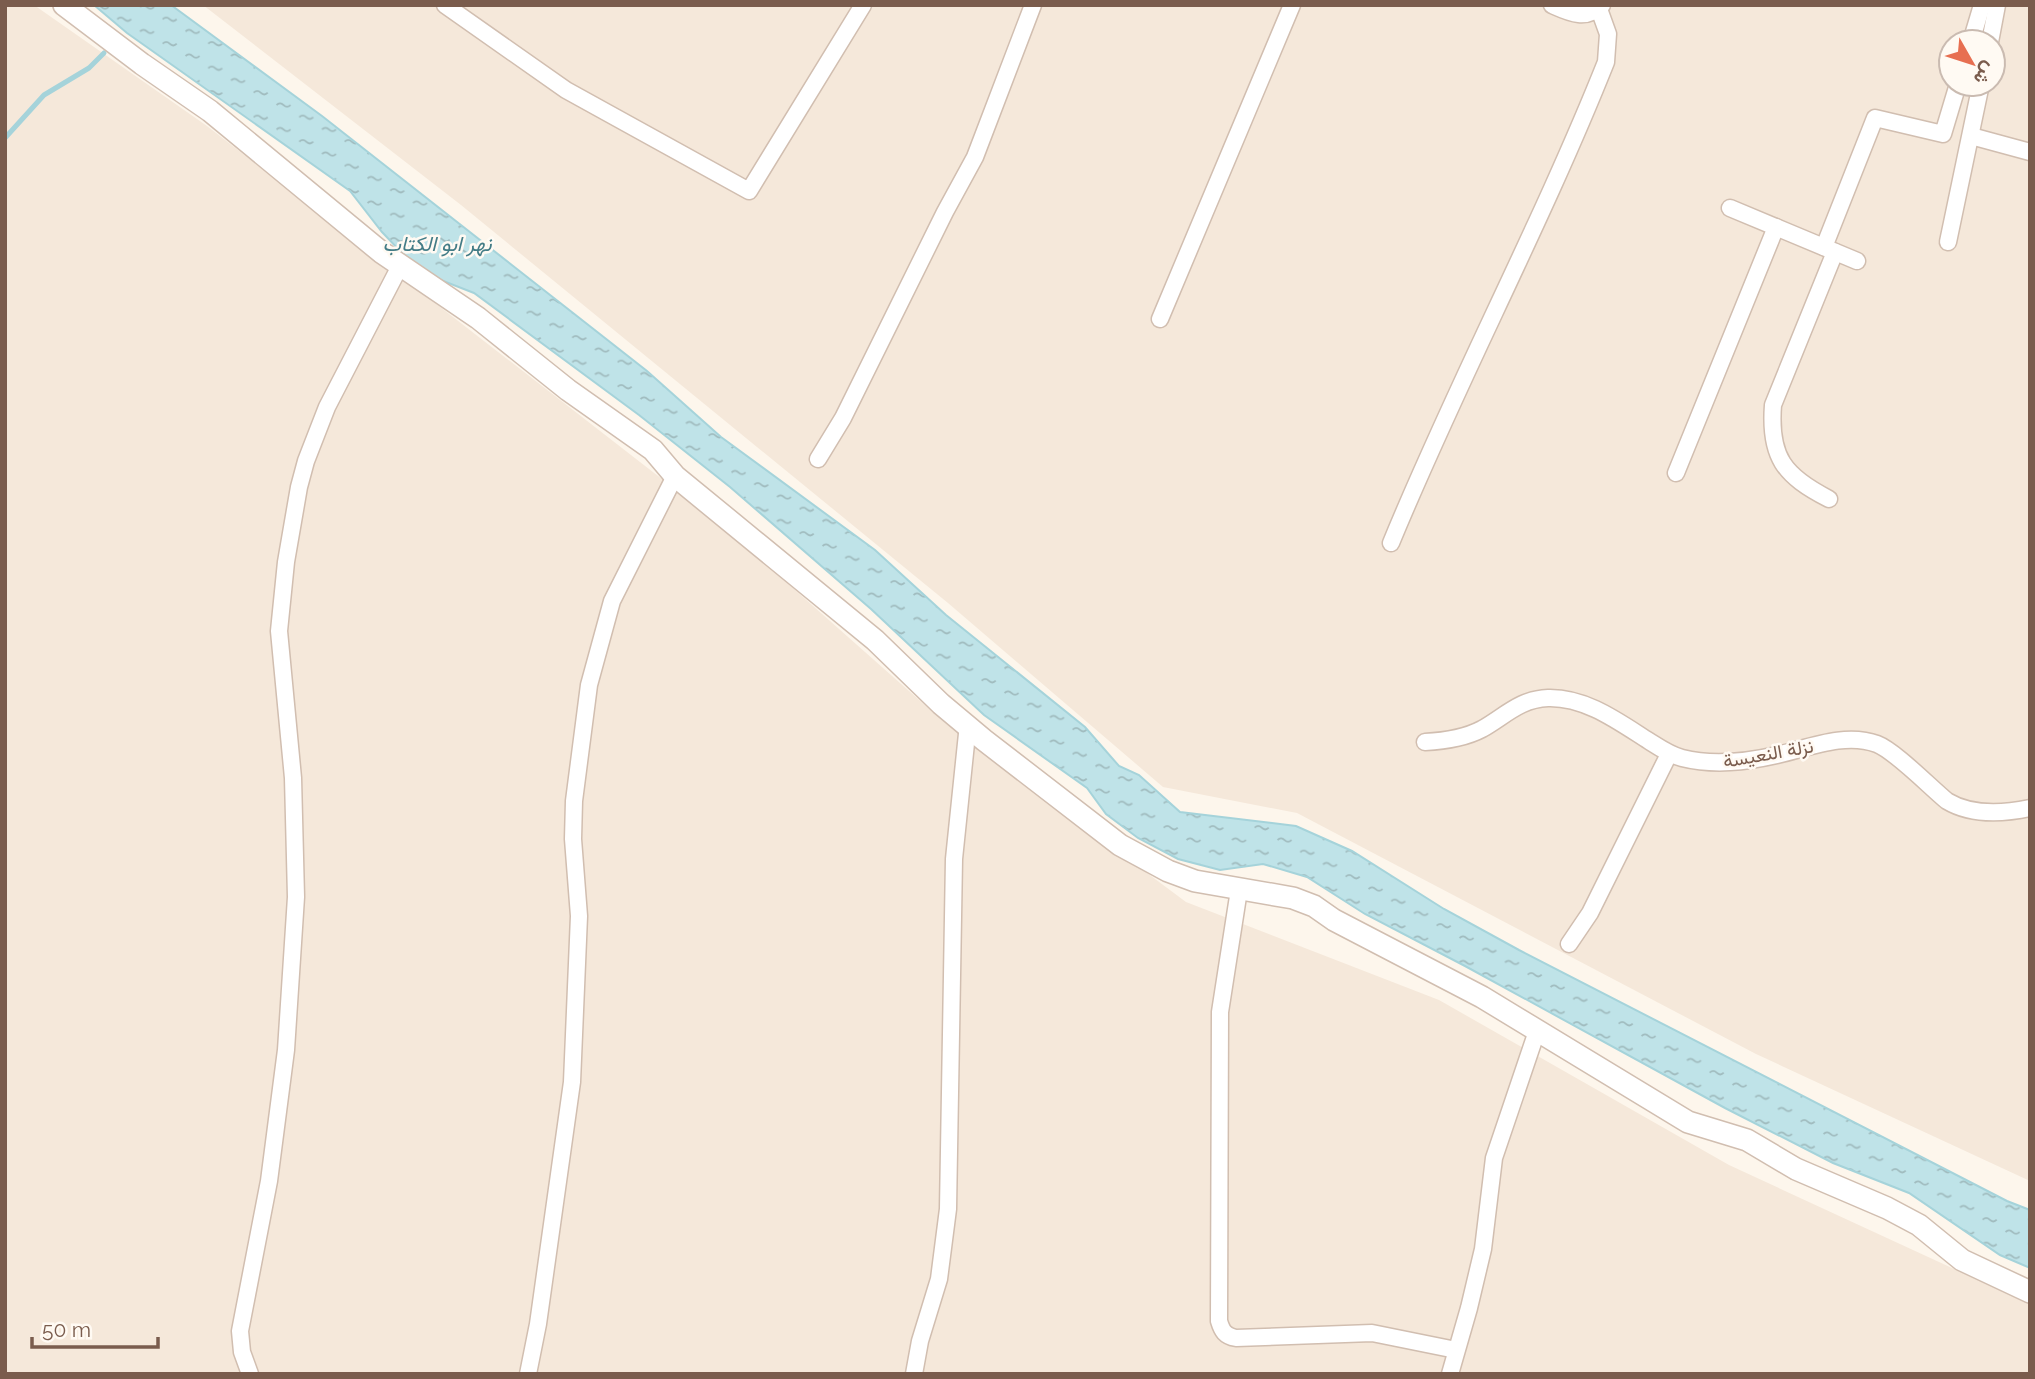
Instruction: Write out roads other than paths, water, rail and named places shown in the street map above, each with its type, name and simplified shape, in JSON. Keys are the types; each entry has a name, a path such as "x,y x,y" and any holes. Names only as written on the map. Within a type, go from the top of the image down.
{"street":[{"path":"64,5 210,111 400,266 478,318 568,390 653,450 675,476 875,640 941,704 1120,845 1168,871 1195,881 1239,890 1272,893 1314,906 1352,930 1482,997 1688,1122 1747,1140 1797,1170 1887,1208 1919,1225 1962,1260 2030,1292"},
{"path":"445,5 566,90 749,191 863,5"},
{"path":"818,459 843,418 975,157 1033,5"},
{"path":"1160,319 1292,5"},
{"path":"1391,542 1606,62 1608,34 1601,7 1579,15 1552,5"},
{"path":"1975,28 1982,5"},
{"path":"1993,28 1997,5"},
{"path":"1829,499 1794,478 1781,463 1774,445 1773,405 1875,118 1943,134 1954,98"},
{"path":"1948,242 1978,98"},
{"path":"1971,136 2030,152"},
{"path":"1730,208 1857,261"},
{"path":"1676,473 1776,228"},
{"path":"250,1374 242,1352 240,1331 269,1181 286,1050 296,897 293,778 279,631 284,575 306,461 327,407 400,266"},
{"path":"528,1374 538,1324 572,1082 579,916 573,839 574,801 589,685 612,601 675,476"},
{"name":"نزلة النعيسة","path":"1425,742 1442,741 1473,733 1513,708 1535,699 1564,699 1590,706 1669,754 1686,759 1720,763 1760,758 1831,742 1867,741 1887,750 1942,797 1958,806 1998,813 2030,808"},
{"path":"914,1374 920,1341 939,1279 948,1209 954,859 968,724"},
{"path":"1569,944 1590,913 1669,754"},
{"path":"1239,890 1220,1012 1219,1321 1222,1330 1236,1338 1372,1333 1456,1350"},
{"path":"1450,1374 1483,1249 1494,1158 1537,1031"}],"water":[{"name":"نهر ابو الكتاب","path":"94,5 171,5 322,116 647,371 721,437 875,550 946,615 1085,727 1119,766 1139,775 1180,812 1296,826 1352,851 1444,909 1519,950 2007,1201 2030,1210 2030,1268 2000,1255 1909,1193 1833,1163 1725,1108 1365,914 1307,877 1263,864 1220,870 1178,859 1138,838 1106,814 1087,788 984,715 871,609 730,487 639,415 474,293 420,272 382,232 350,191 127,33"}],"waterway":[{"path":"5,138 44,95 89,68 104,53"}]}
